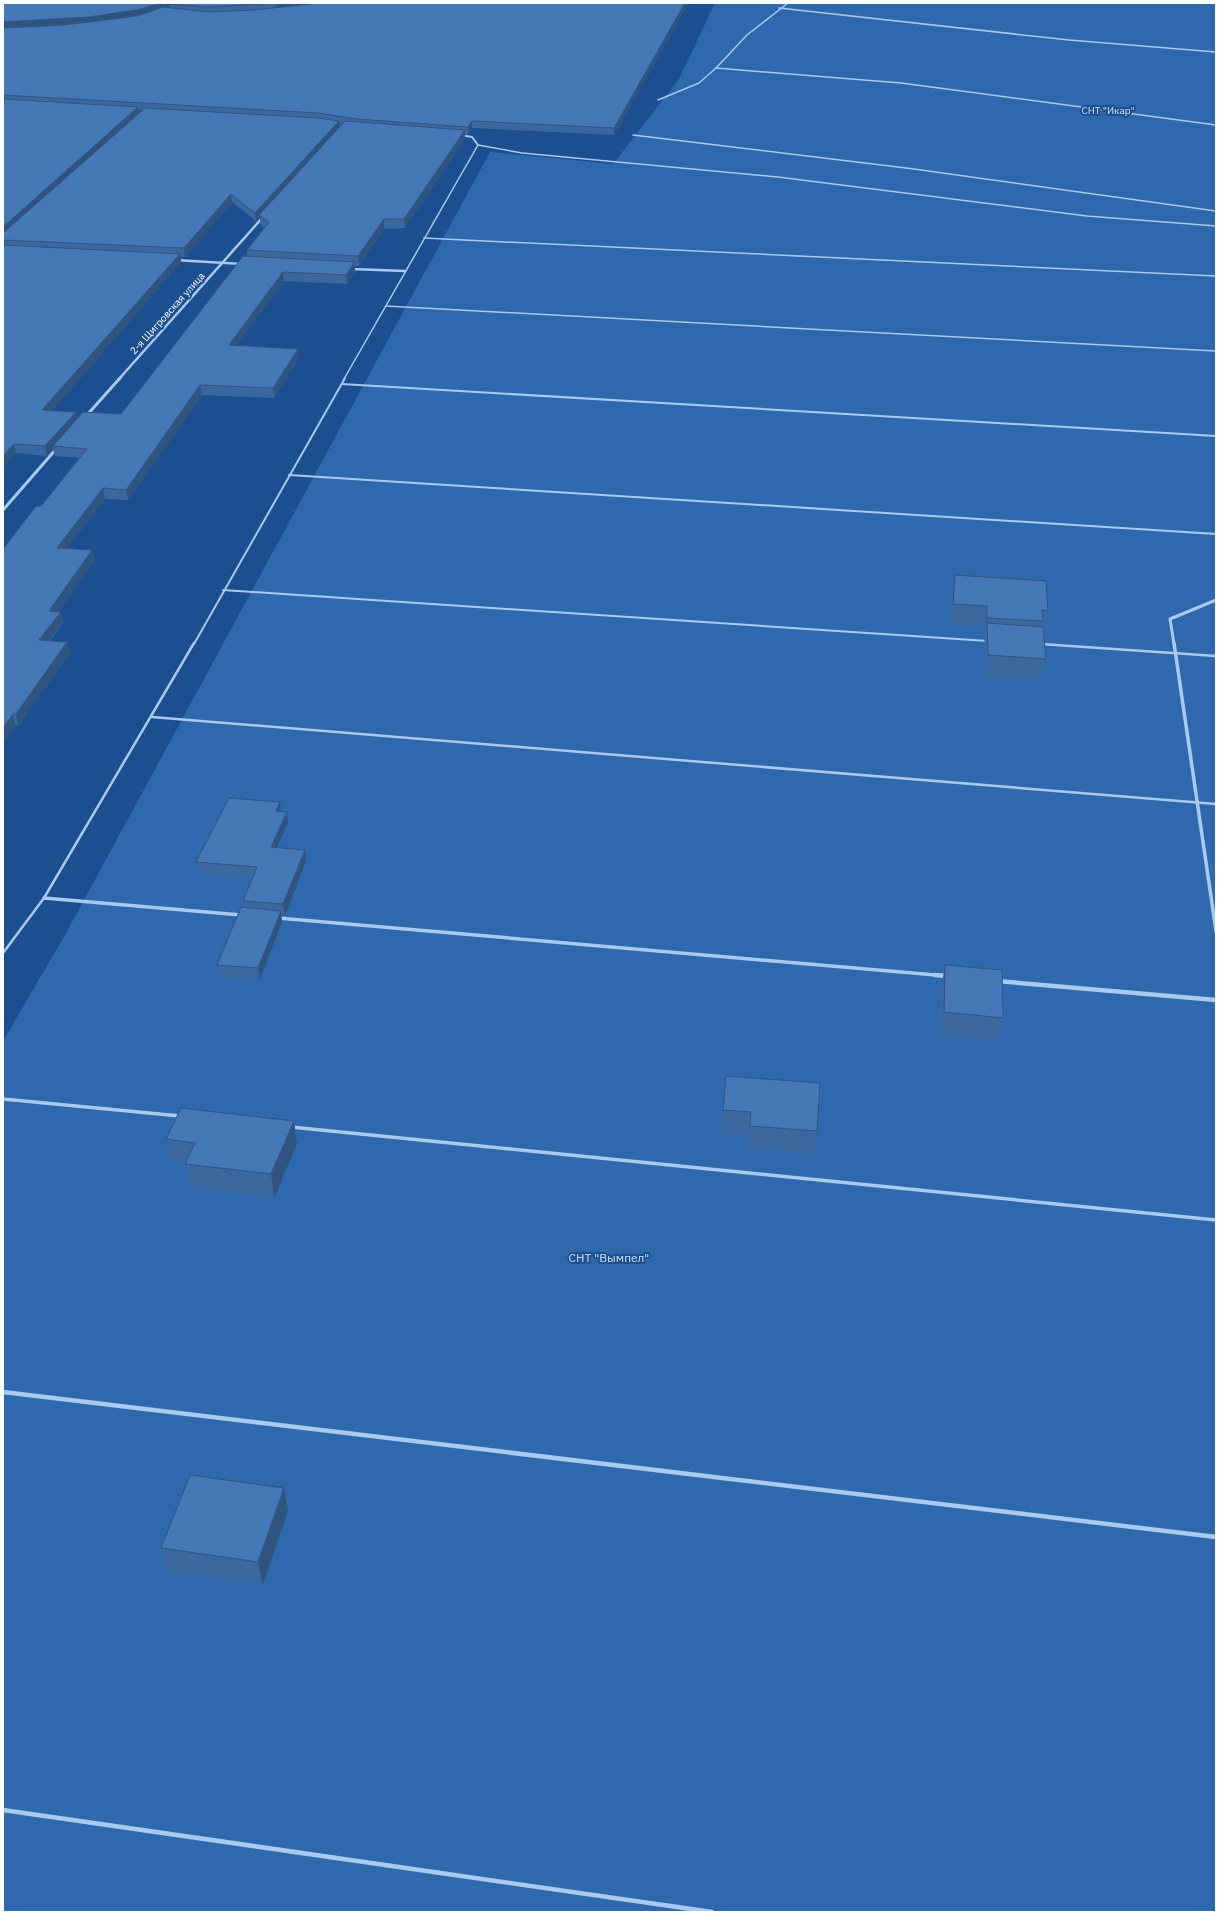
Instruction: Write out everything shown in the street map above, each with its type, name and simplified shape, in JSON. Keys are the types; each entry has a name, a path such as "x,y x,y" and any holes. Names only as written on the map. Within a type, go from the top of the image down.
{"street":[{"path":"458,135 472,137 478,145"},
{"name":"2-я Щигровская улица","path":"86,416 264,216"},
{"path":"167,260 245,264"},
{"path":"344,268 405,271"},
{"path":"3,510 60,445"},
{"path":"1216,600 1170,619 1216,931"},
{"path":"44,898 250,916"},
{"path":"274,918 955,977"},
{"path":"994,980 1216,1000"}],"lane":[{"path":"658,100 699,83 716,68 747,35 779,8 788,3"},
{"path":"779,8 1069,40 1216,52"},
{"path":"716,68 900,83 1216,125"},
{"path":"633,135 914,169 1216,212"},
{"path":"3,953 44,898 152,717 478,145 522,152 778,177 1087,216 1216,226"},
{"path":"424,238 1216,276"},
{"path":"386,306 1216,351"},
{"path":"342,384 1216,436"},
{"path":"289,475 1216,534"},
{"path":"223,590 993,641"},
{"path":"1040,644 1216,656"},
{"path":"152,717 1216,804"},
{"path":"3,1098 185,1117"},
{"path":"288,1127 1216,1220"},
{"path":"3,1392 1216,1538"},
{"path":"3,1810 712,1912"}],"green space":[{"name":"СНТ \"Вымпел\"","path":"715,3 1216,3 1216,1912 3,1912 3,1041 65,935 490,152 613,164 679,79"}],"building":[{"path":"3,3 159,3 136,10 89,17 3,22"},
{"path":"279,3 208,7 169,4"},
{"path":"318,3 685,3 614,128 472,121 468,127 357,119 318,113 3,95 3,28 65,25 137,16 163,7 208,12 254,10"},
{"path":"3,99 138,107 3,227"},
{"path":"145,108 318,118 339,121 255,213 231,194 184,248 3,240 3,233"},
{"path":"345,121 465,130 404,219 384,219 358,256 247,250 269,222 259,215"},
{"path":"3,245 180,254 42,410 76,412 45,446 14,444 3,456"},
{"path":"243,256 355,262 346,275 283,272 229,345 298,349 273,388 200,385 126,490 103,488 57,548 92,550 49,611 61,612 39,640 67,642 16,714 13,714 3,728 3,549 36,506 41,506 87,449 53,446 83,412 121,414"},
{"path":"955,575 1046,581 1048,611 1042,610 1043,621 987,618 987,606 953,604"},
{"path":"987,623 1043,627 1046,659 988,655"},
{"path":"229,798 280,802 276,811 287,812 271,847 305,850 283,904 243,901 257,867 196,862"},
{"path":"241,907 281,911 258,968 217,965"},
{"path":"945,965 1002,970 1003,1018 944,1012"},
{"path":"726,1076 820,1083 817,1131 750,1126 751,1112 723,1110"},
{"path":"181,1108 294,1121 271,1174 185,1164 195,1143 166,1139"},
{"path":"190,1475 284,1488 258,1562 161,1548"}],"park label":[{"name":"СНТ \"Икар\"","path":"1108,110"}]}
